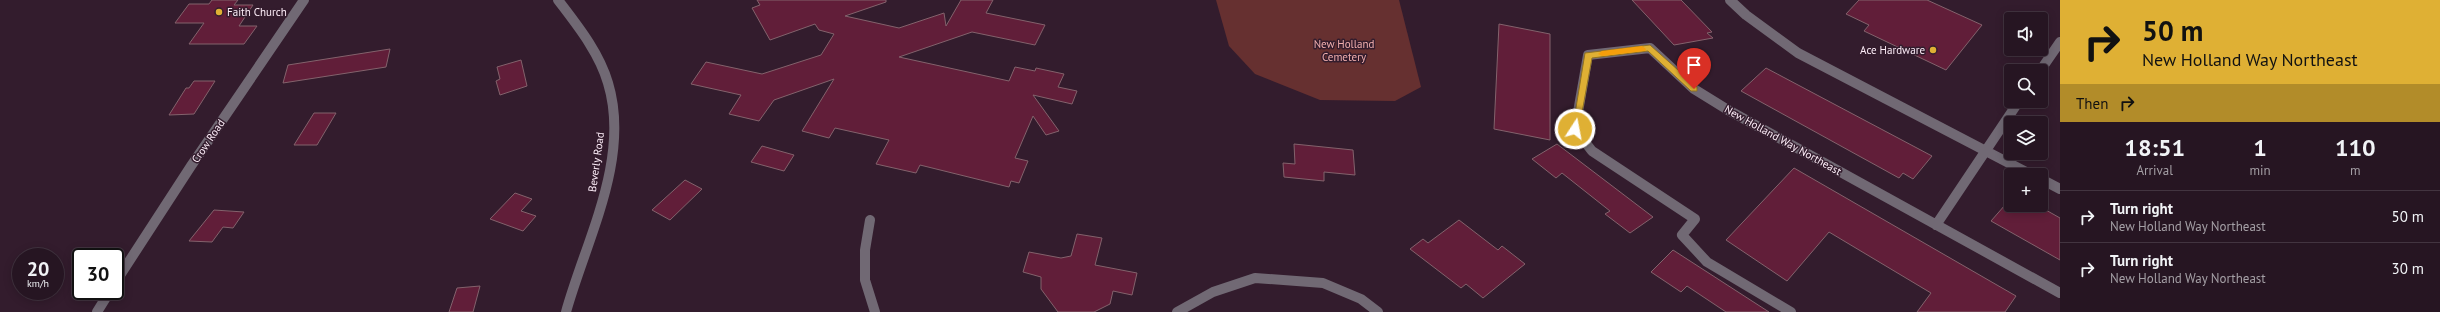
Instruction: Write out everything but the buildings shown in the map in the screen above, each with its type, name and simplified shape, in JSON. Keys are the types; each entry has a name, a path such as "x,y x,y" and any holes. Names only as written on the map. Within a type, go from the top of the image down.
{"street":[{"name":"Crow Road","path":"124,269 191,166 304,0"},
{"name":"Beverly Road","path":"558,0 580,30 608,83 612,111 613,138 603,201 572,289 566,312"},
{"path":"1730,0 1746,15 1798,53 2018,168"},
{"path":"2045,64 2060,42"},
{"name":"New Holland Way Northeast","path":"1792,312 1707,262 1682,235 1695,219 1592,151 1575,129 1588,55 1650,48 1694,89 2060,293"},
{"path":"1936,225 2014,108"},
{"path":"2048,183 2060,189"},
{"path":"870,220 865,250 865,280 875,312"},
{"path":"1177,312 1213,292 1255,278 1294,279 1323,284 1361,299 1378,312"},
{"path":"96,312 104,300"}],"green space":[{"name":"New Holland Cemetery","path":"1216,0 1399,0 1421,87 1395,101 1320,100 1255,74 1229,46"}],"slow traffic":[{"path":"1602,54 1642,49"}],"place":[{"name":"Faith Church","path":"219,12"},
{"name":"Ace Hardware","path":"1933,50"}],"route":[{"path":"1575,129 1588,55 1650,48 1694,89"}]}
